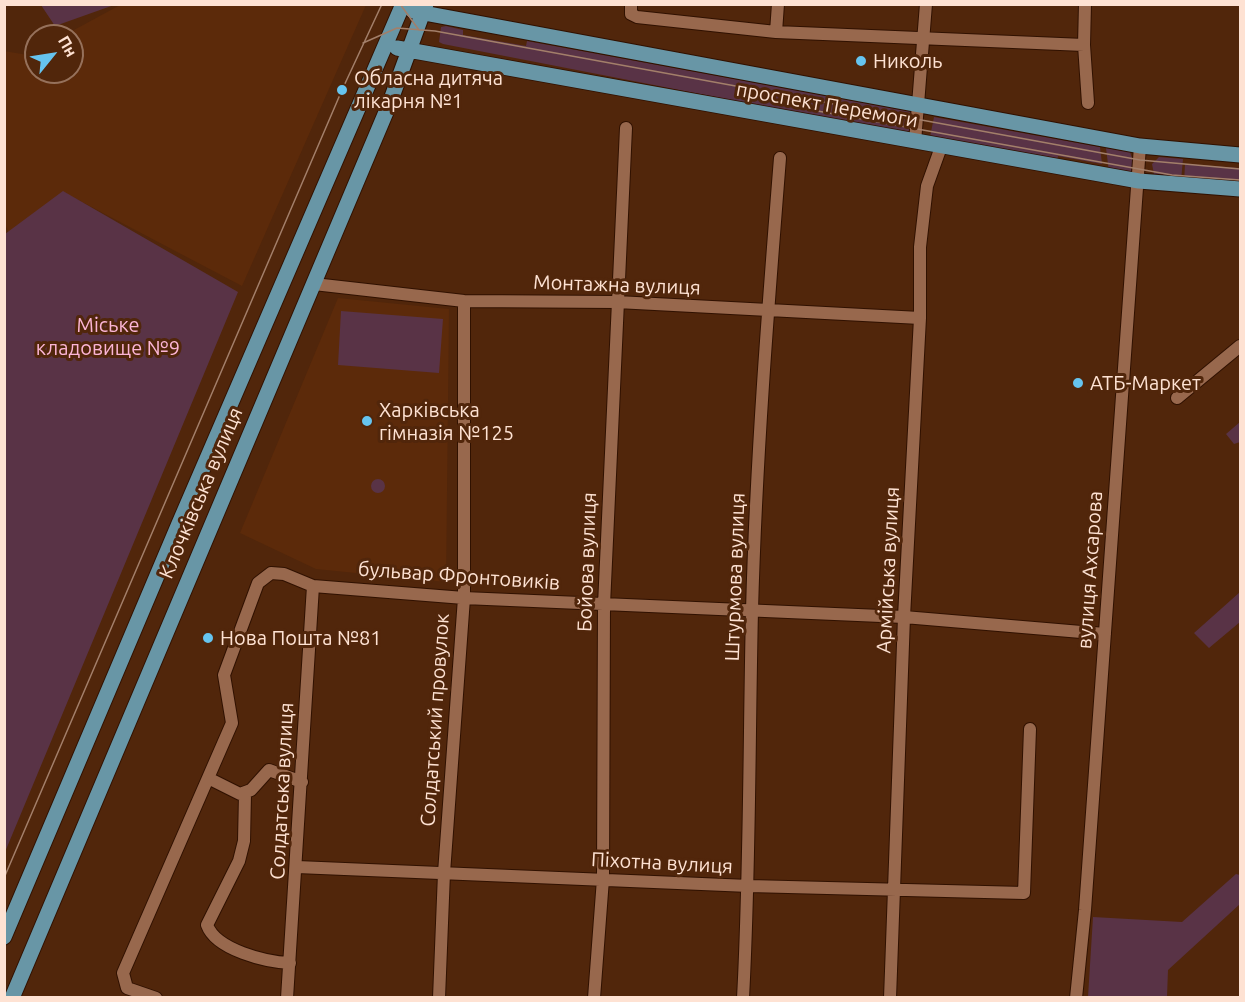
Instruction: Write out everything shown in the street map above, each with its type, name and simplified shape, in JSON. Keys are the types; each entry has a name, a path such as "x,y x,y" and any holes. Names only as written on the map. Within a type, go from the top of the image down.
{"main road":[{"name":"проспект Перемоги","path":"402,6 1140,146 1240,155"},
{"name":"Клочківська вулиця","path":"4,937 402,6"},
{"name":"Клочківська вулиця","path":"12,998 389,105 407,50 424,9"},
{"name":"проспект Перемоги","path":"385,45 1139,181 1240,189"}],"street":[{"path":"776,32 778,4"},
{"path":"915,142 926,4"},
{"path":"1084,4 1088,103"},
{"path":"632,10 776,32 1084,45"},
{"name":"Бойова вулиця","path":"594,998 603,879 604,605 616,302 626,128"},
{"name":"вулиця Ахсарова","path":"1076,998 1140,146"},
{"name":"Армійська вулиця","path":"890,998 904,617 920,318 923,215 930,172 941,147"},
{"name":"Штурмова вулиця","path":"743,998 749,886 752,610 768,310 780,158"},
{"name":"Монтажна вулиця","path":"314,284 464,301 616,302 920,318"},
{"name":"Солдатський провулок","path":"439,998 444,873 464,598 464,301"},
{"path":"1177,398 1240,346"},
{"name":"бульвар Фронтовиків","path":"156,998 127,988 123,973 232,723 224,675 258,583 263,576 277,573 313,586 464,598 904,617 1105,634"},
{"name":"Солдатська вулиця","path":"287,998 313,586"},
{"name":"Піхотна вулиця","path":"297,867 749,886 1024,893 1030,729"},
{"path":"290,963 257,959 214,937 207,925 239,861 244,841 245,794 269,770 302,782"},
{"path":"208,778 240,794 245,794"}],"shaded area":[{"path":"120,5 366,5 242,286 63,192 27,235 8,231 4,222 4,51 24,54 24,84 84,84 84,25"},
{"name":"Харківська гімназія №125","path":"338,298 449,309 446,582 316,569 240,533"}],"green space":[{"path":"41,5 114,5 61,24 54,24"},
{"path":"441,27 463,30 463,35 526,46 527,41 914,112 911,135 443,44 439,42"},
{"path":"934,117 1100,147 1102,164 1058,156 1056,164 930,137"},
{"path":"1106,148 1130,152 1133,161 1131,172 1109,172"},
{"path":"1159,157 1183,159 1181,181 1157,178 1152,164"},
{"path":"1240,162 1240,187 1184,183 1185,164 1239,168"},
{"name":"Міське кладовище №9","path":"63,191 238,292 5,852 5,234"},
{"path":"341,311 443,319 439,373 338,365"},
{"path":"1240,422 1240,442 1234,444 1226,434"},
{"path":"375,479 381,479 385,486 381,493 375,493 371,489 371,483"},
{"path":"1240,592 1240,622 1209,648 1194,633"},
{"path":"1236,874 1240,875 1240,904 1168,970 1167,997 1088,997 1093,917 1182,922"}],"tram line":[{"path":"4,878 342,90 382,4"},
{"path":"400,4 419,30"},
{"path":"363,43 397,28 435,31 1140,160 1240,169"},
{"path":"790,106 1172,175 1240,180"}],"place":[{"name":"Николь","path":"861,61"},
{"name":"Обласна дитяча лікарня №1","path":"342,90"},
{"name":"АТБ-Маркет","path":"1078,383"},
{"name":"Харківська гімназія №125","path":"367,421"},
{"name":"Нова Пошта №81","path":"208,638"}]}
